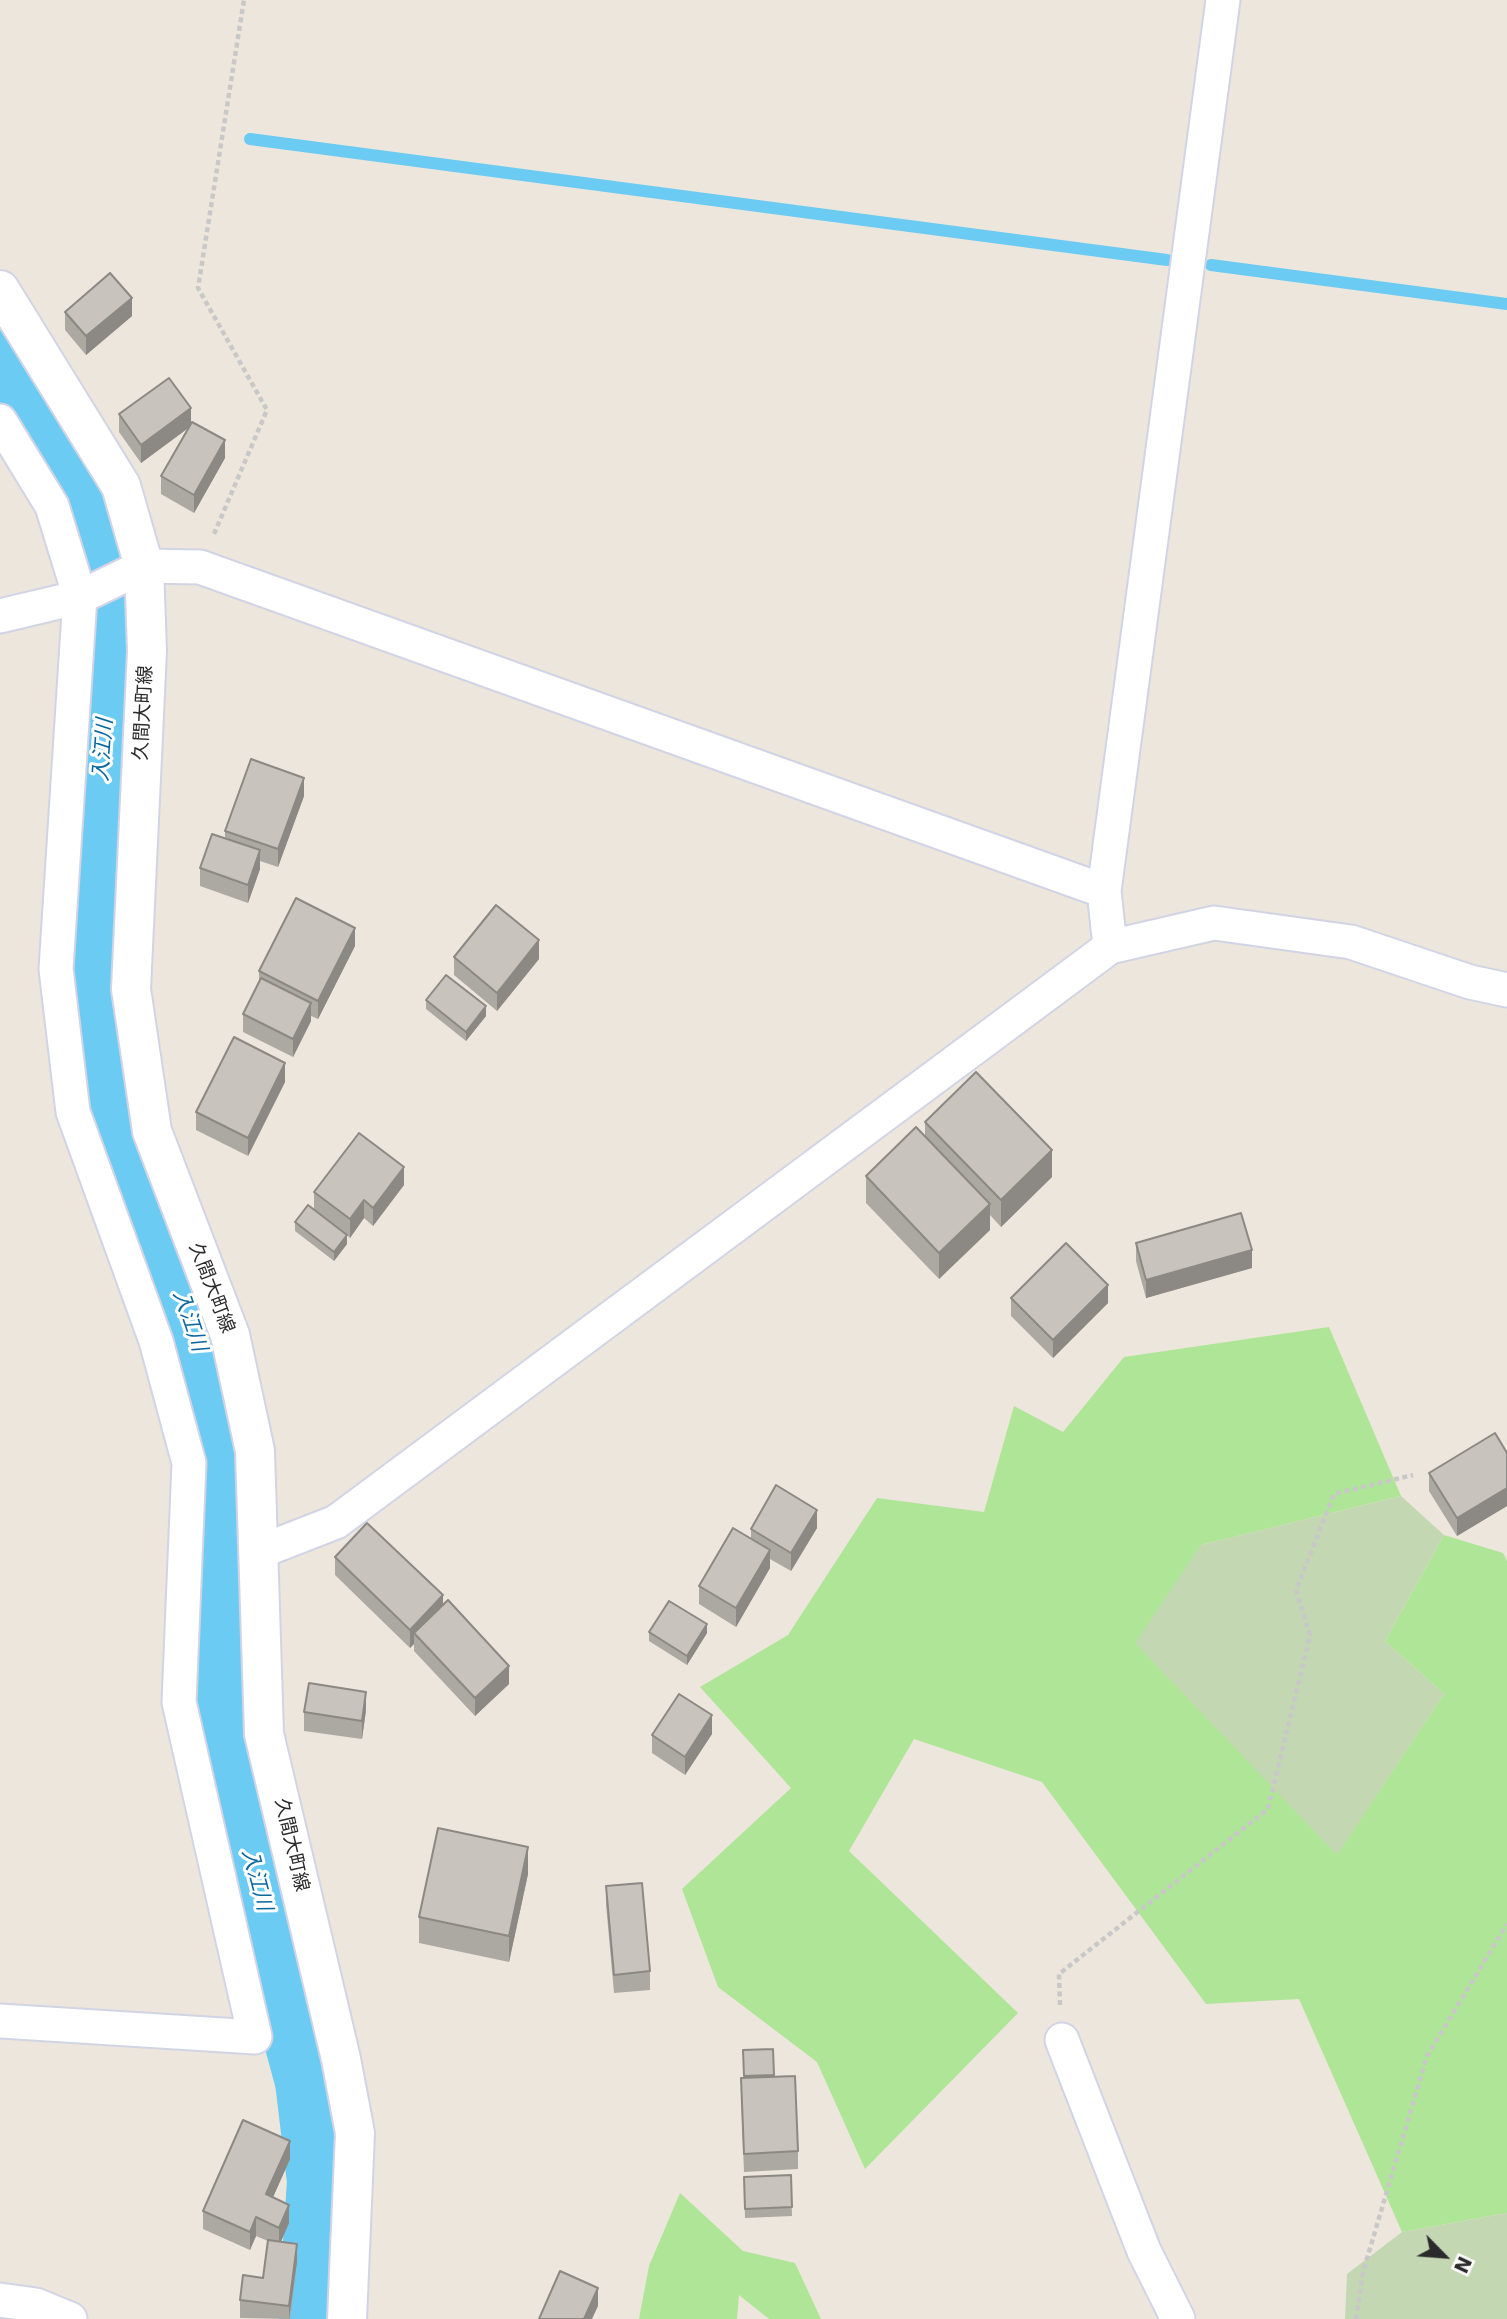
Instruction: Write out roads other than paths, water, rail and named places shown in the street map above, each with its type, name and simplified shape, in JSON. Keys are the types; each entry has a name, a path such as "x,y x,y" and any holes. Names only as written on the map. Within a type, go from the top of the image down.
{"main road":[{"name":"久間大町線","path":"0,290 121,486 144,566 147,651 131,989 152,1131 230,1335 255,1451 264,1734 341,2059 355,2133 347,2319"}],"street":[{"path":"1110,947 1104,891 1223,0"},
{"path":"0,421 52,506 80,597 57,969 73,1112 156,1341 189,1463 178,1702 255,2036 0,2021"},
{"path":"0,616 80,597 144,566 200,567 1104,891"},
{"path":"259,1552 336,1522 1110,947 1214,923 1351,942 1470,982 1507,990"},
{"path":"1062,2040 1144,2251 1178,2319"},
{"path":"0,2300 36,2305 70,2319"}],"waterway":[{"path":"250,139 1167,260"},
{"path":"1211,265 1507,304"},
{"name":"入江川","path":"0,352 84,486 113,621 90,946 108,1118 199,1341 220,1455 217,1644 230,1785 310,2081 322,2181 313,2319"}]}
